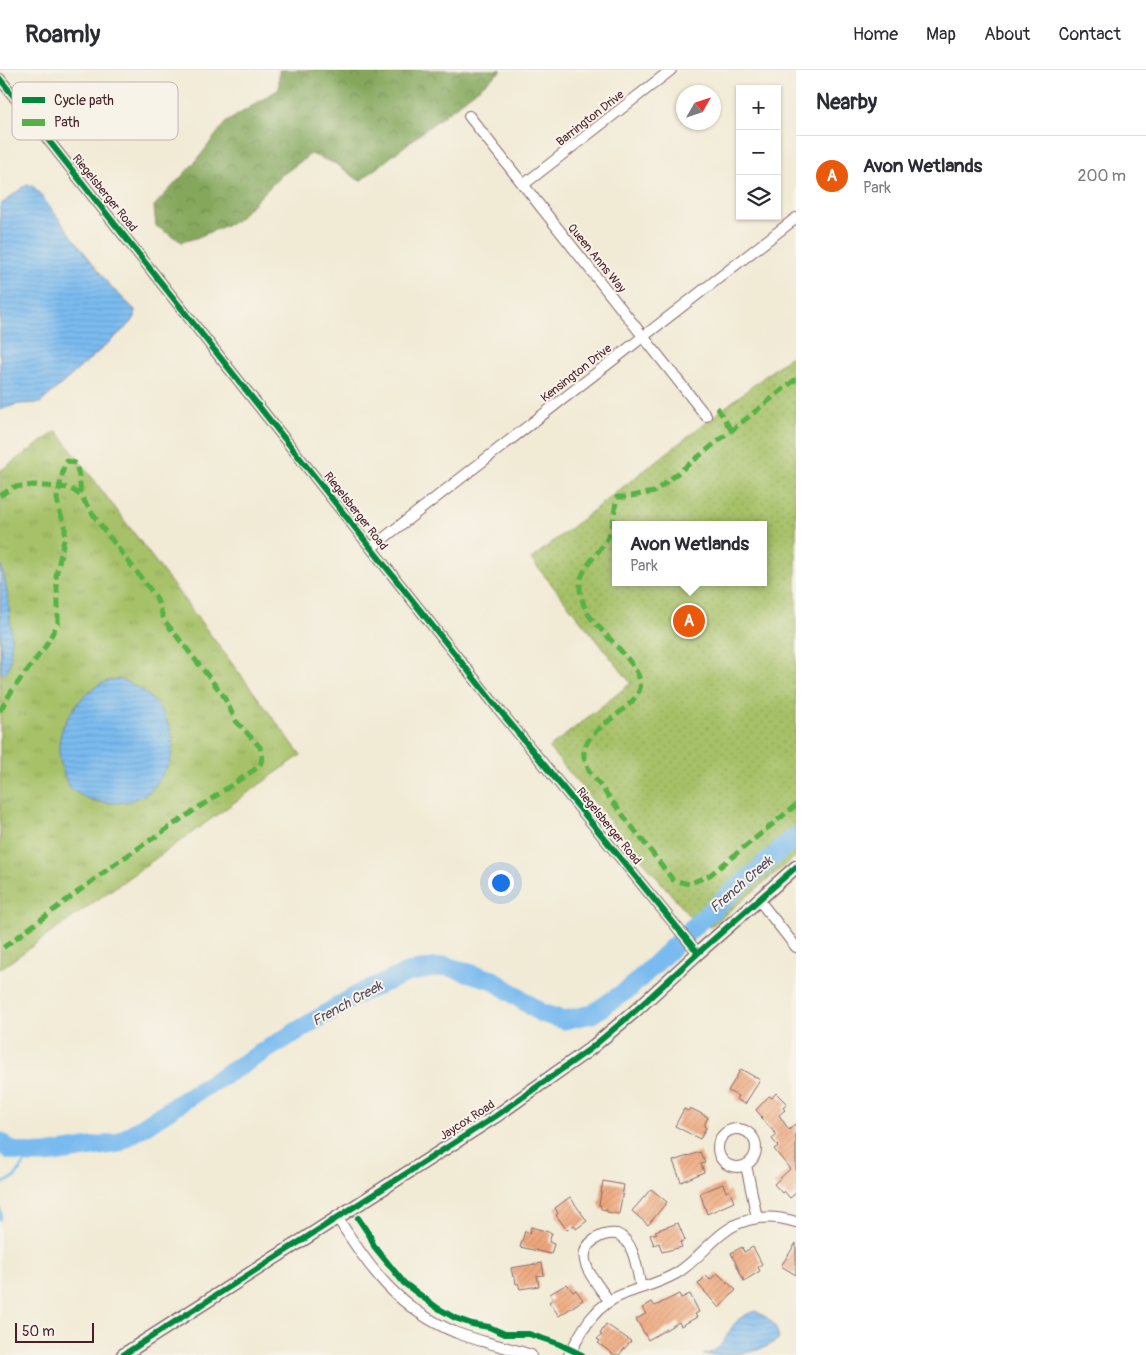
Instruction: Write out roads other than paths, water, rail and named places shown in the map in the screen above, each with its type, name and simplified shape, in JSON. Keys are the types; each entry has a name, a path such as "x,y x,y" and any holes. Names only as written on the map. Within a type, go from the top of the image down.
{"street":[{"name":"Barrington Drive","path":"523,185 671,70"},
{"name":"Riegelsberger Road","path":"0,79 12,94"},
{"name":"Queen Anns Way","path":"469,116 706,416"},
{"name":"Riegelsberger Road","path":"48,140 492,701 698,953"},
{"name":"Kensington Drive","path":"371,548 796,218"},
{"name":"Jaycox Road","path":"123,1355 496,1116 590,1049 654,995 698,953 796,867"},
{"path":"758,899 796,947"},
{"path":"746,1165 757,1218"},
{"path":"337,1217 368,1265 408,1305 458,1333 508,1352 531,1355"},
{"path":"569,1355 586,1324 600,1308 618,1296 667,1279 682,1270 728,1229 757,1218 777,1218 796,1222"},
{"path":"609,1301 584,1262 584,1254 588,1245 603,1235 616,1234 627,1241 631,1249 641,1288"}],"water":[{"path":"26,185 33,186 40,194 110,286 135,310 135,317 131,323 40,403 17,404 0,410 0,205"},
{"path":"0,564 6,584 11,630 9,668 1,674"},
{"path":"118,679 140,689 158,707 170,729 172,753 167,767 159,780 142,796 131,801 107,803 84,797 70,787 61,762 59,745 65,722 79,702 88,692 99,685"},
{"path":"755,1311 765,1316 774,1325 779,1339 753,1351 703,1355 718,1348 737,1321"}],"waterway":[{"name":"French Creek","path":"0,1142 10,1150 30,1154 46,1154 118,1143 195,1093 360,993 409,972 446,966 493,980 541,1013 564,1020 592,1014 630,988 706,915 796,836"},
{"name":"French Creek","path":"0,1185 15,1177 30,1154"},
{"name":"French Creek","path":"0,1210 0,1219"}],"place":[{"name":"Avon Wetlands","path":"689,621"}]}
